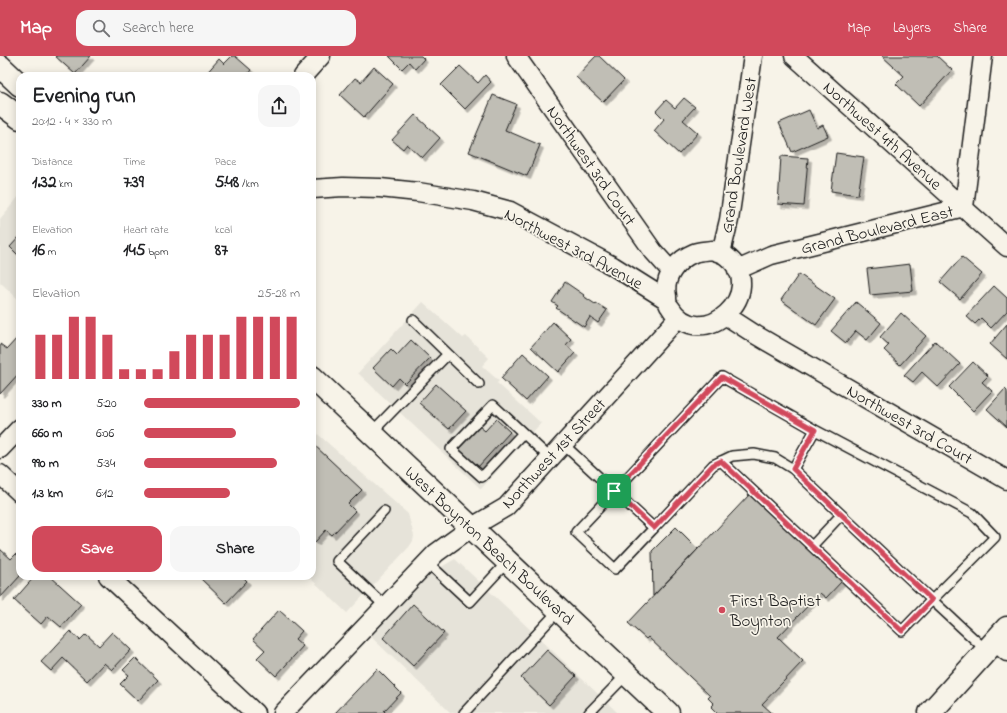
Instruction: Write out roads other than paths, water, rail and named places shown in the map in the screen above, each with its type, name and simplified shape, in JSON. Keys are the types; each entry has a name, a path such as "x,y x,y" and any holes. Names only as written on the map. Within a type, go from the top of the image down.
{"main road":[{"path":"0,66 16,81"},
{"name":"West Boynton Beach Boulevard","path":"316,381 668,713"},
{"path":"930,713 999,643"}],"street":[{"path":"307,72 321,56"},
{"name":"Northwest 3rd Court","path":"516,56 652,251 671,271"},
{"name":"Grand Boulevard West","path":"721,254 729,220 753,56"},
{"name":"Northwest 4th Avenue","path":"794,56 1007,247"},
{"name":"Grand Boulevard East","path":"738,270 771,255 964,208 983,56"},
{"name":"Northwest 3rd Avenue","path":"316,189 358,188 418,192 474,201 510,211 613,266 667,300"},
{"path":"712,250 721,254 726,255 738,270 741,283 740,293 736,303 725,316 711,324 695,326 683,322 674,314 668,305 666,291 671,271 682,259 696,252 712,250"},
{"name":"Northwest 3rd Court","path":"725,316 1007,480"},
{"name":"Northwest 1st Street","path":"283,713 436,552 472,527 506,507 678,318"},
{"path":"0,449 16,432"},
{"path":"0,474 16,489"},
{"path":"112,580 255,713"}],"lane":[{"path":"413,320 479,384"},
{"path":"371,433 448,354"},
{"path":"721,461 902,631 932,600 995,536 972,513 815,430 722,377 576,532 615,569 713,465 721,461 732,456 754,454 775,458 793,469 932,600 999,643"},
{"path":"523,433 482,477 451,450 493,405 550,458"},
{"path":"793,469 815,430"},
{"path":"563,444 654,528"},
{"path":"384,510 337,561 385,606"},
{"path":"812,546 842,515"},
{"path":"428,562 470,602 508,561"},
{"path":"464,713 559,610"},
{"path":"589,713 627,674"}],"place":[{"name":"First Baptist Boynton","path":"722,610"}]}
